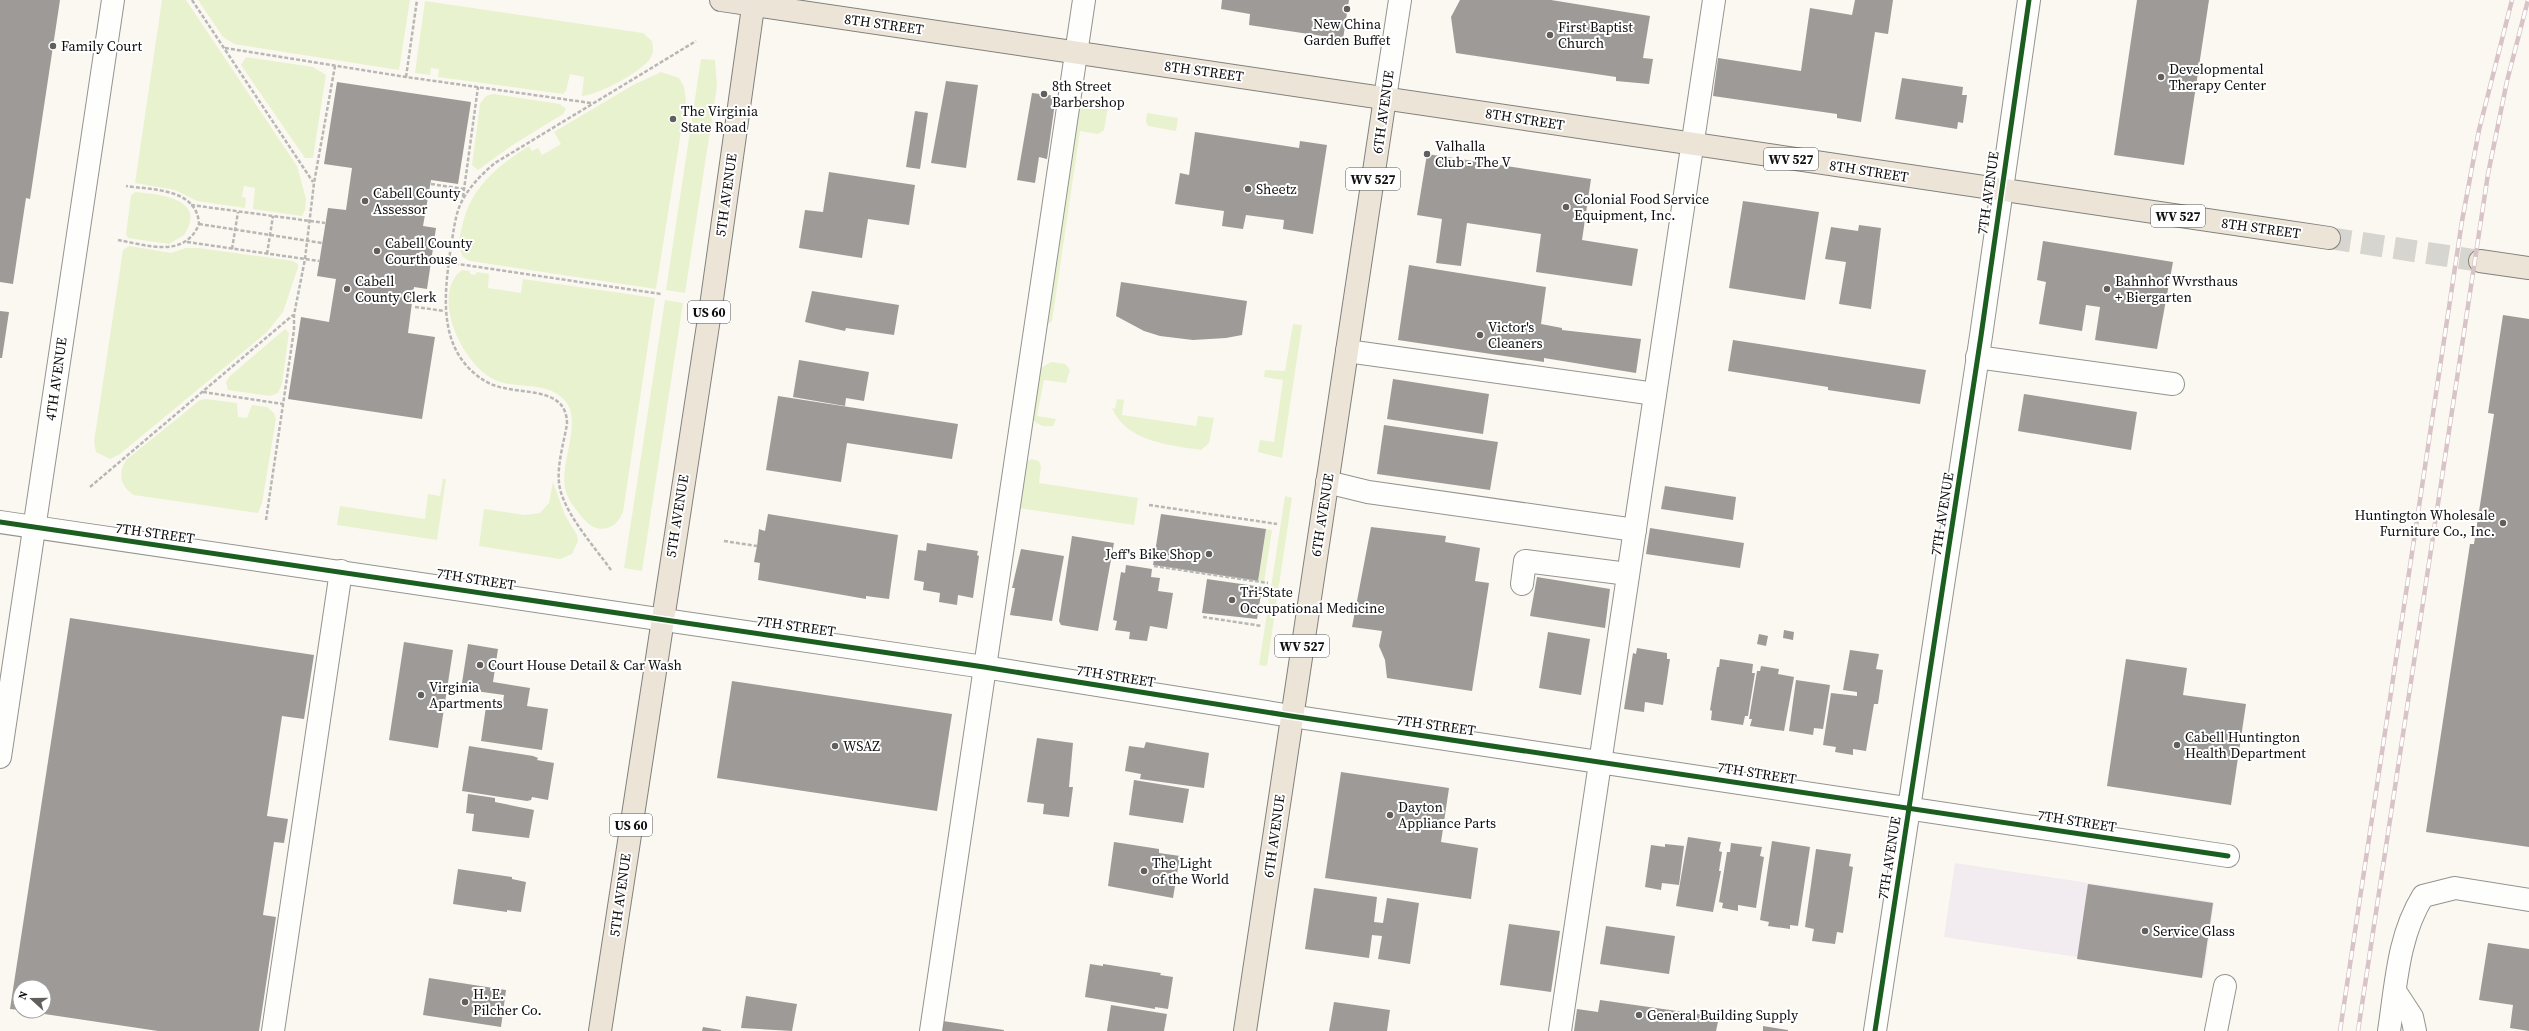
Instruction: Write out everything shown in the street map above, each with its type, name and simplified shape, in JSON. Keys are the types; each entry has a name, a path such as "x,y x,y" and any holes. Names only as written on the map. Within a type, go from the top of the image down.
{"main road":[{"name":"8TH STREET","path":"720,0 754,2 1076,52 2329,238"},
{"name":"5TH AVENUE","path":"600,1031 712,299 754,2"},
{"name":"6TH AVENUE","path":"1245,1031 1291,716 1385,98"},
{"path":"2480,261 2529,268"}],"street":[{"name":"4TH AVENUE","path":"0,757 113,0"},
{"path":"930,1031 1084,0"},
{"name":"6TH AVENUE","path":"1385,98 1400,0"},
{"path":"1560,1031 1714,0"},
{"name":"7TH AVENUE","path":"1875,1031 1978,357 2029,0"},
{"path":"1347,351 1655,394"},
{"path":"1978,357 2173,384"},
{"path":"1327,482 1368,492 1635,530"},
{"name":"7TH STREET","path":"0,522 984,666 1291,716 2228,856"},
{"path":"1522,584 1525,561 1628,574"},
{"path":"274,1031 341,571"},
{"path":"2389,1031 2402,942 2412,913 2423,896 2455,888 2529,900"},
{"path":"2216,1031 2225,986"},
{"path":"2395,991 2412,1017 2415,1031"}],"path":[{"path":"192,0 314,183"},
{"path":"406,77 417,0"},
{"path":"462,199 476,181 495,162 696,41"},
{"path":"224,48 406,77 591,103"},
{"path":"266,520 294,330 294,315 305,259 314,183 335,66"},
{"path":"478,87 464,189 456,218 444,291 445,311 456,349 462,360 480,378 501,388 550,396 561,405 566,417 566,424 559,472 560,490 570,512 611,570"},
{"path":"431,184 464,189"},
{"path":"126,186 179,195 191,204 198,218 199,224 187,242"},
{"path":"191,204 238,212 325,223"},
{"path":"232,249 238,212"},
{"path":"267,254 273,216"},
{"path":"199,224 322,243"},
{"path":"118,240 172,248 187,242 319,261"},
{"path":"431,260 661,294"},
{"path":"415,307 445,311"},
{"path":"90,487 294,315"},
{"path":"203,392 283,404"},
{"path":"1150,505 1277,524"},
{"path":"724,541 756,546"},
{"path":"1154,566 1268,583"},
{"path":"1203,617 1262,626"}],"shaded area":[{"path":"1955,863 2214,902 2204,976 1944,937"}],"green space":[{"path":"162,0 186,0 297,166 306,199 305,210 302,216 253,209 255,188 244,186 242,197 246,198 245,208 197,201 175,190 135,183"},
{"path":"198,0 410,0 399,70 234,44 223,37"},
{"path":"425,1 643,33 652,41 653,53 647,63 640,69 609,87 589,95 582,96 584,77 570,74 566,91 563,94 438,77 439,69 431,68 430,75 415,73"},
{"path":"246,57 313,67 326,75 313,158 305,158 241,65"},
{"path":"701,59 715,60 717,86 685,293 666,290"},
{"path":"661,72 679,78 684,87 686,100 656,289 470,261 463,257 460,250 460,238 466,213 471,201 486,179 506,162 529,146 532,151 538,148 542,155 561,144 554,132 633,85"},
{"path":"493,94 560,104 566,109 563,114 511,146 478,170 472,165 480,104 486,96"},
{"path":"1078,103 1108,107 1104,130 1098,134 1080,131 1052,321 1048,324 1046,323"},
{"path":"1147,113 1178,118 1176,131 1148,126 1146,122"},
{"path":"135,192 167,197 177,200 185,206 190,213 190,223 184,235 169,244 128,238 126,234 131,196"},
{"path":"129,246 171,253 186,248 199,248 293,261 298,264 298,267 283,312 267,332 120,454 110,459 96,452 94,442 123,250"},
{"path":"462,270 470,271 470,274 476,275 476,272 489,274 488,288 521,293 523,279 655,298 623,512 619,520 612,526 599,529 589,525 569,500 566,492 564,478 572,421 566,402 559,395 542,388 513,385 495,380 483,372 462,346 454,329 450,312 449,296 453,281"},
{"path":"665,300 683,303 642,571 624,568"},
{"path":"1293,324 1302,325 1282,458 1258,452 1260,440 1274,442 1283,380 1264,377 1265,370 1285,371"},
{"path":"285,329 289,333 282,384 278,393 270,396 228,390 226,382 230,376"},
{"path":"1051,362 1065,364 1070,370 1066,383 1044,380 1037,416 1056,419 1053,426 1042,426 1033,420 1032,416 1039,369"},
{"path":"206,399 237,403 238,417 247,418 252,405 267,407 274,413 276,419 262,503 258,513 134,495 129,492 123,484 121,475 123,465 126,460 200,400"},
{"path":"1117,399 1124,400 1122,415 1196,426 1198,416 1214,418 1209,443 1201,450 1150,440 1138,435 1127,428 1112,408 1115,409"},
{"path":"1031,459 1039,461 1041,467 1039,483 1138,498 1134,525 1018,508 1025,464"},
{"path":"443,479 446,479 437,540 337,525 340,506 425,519 428,494 440,496"},
{"path":"553,482 565,515 577,535 578,541 572,554 560,559 479,546 484,509 525,515 540,513 549,503"},
{"path":"1285,496 1292,498 1267,666 1259,665"},
{"path":"1266,529 1272,530 1264,582 1258,581"}],"building":[{"path":"0,0 60,0 30,199 26,198 13,284 0,282"},
{"path":"1222,0 1349,0 1343,39 1249,25 1250,14 1221,9"},
{"name":"First Baptist Church","path":"1460,0 1551,0 1650,16 1643,58 1653,59 1649,84 1616,81 1616,77 1456,53 1451,17"},
{"path":"1855,0 1893,0 1888,34 1875,32 1861,122 1837,118 1837,114 1713,96 1718,58 1801,71 1810,8 1852,15"},
{"name":"Developmental Therapy Center","path":"2137,0 2209,0 2184,165 2114,155"},
{"path":"1902,78 1963,87 1962,95 1967,95 1963,123 1958,122 1957,129 1895,119"},
{"path":"946,81 978,85 966,168 931,163"},
{"name":"Cabell County Courthouse","path":"337,82 471,102 458,184 431,180 423,226 436,228 427,289 414,287 408,333 435,337 422,419 288,399 301,317 329,322 336,279 317,276 328,208 346,210 352,168 324,164"},
{"path":"1032,93 1056,96 1047,159 1039,157 1035,183 1017,180"},
{"path":"915,111 928,113 920,169 906,167"},
{"name":"Sheetz","path":"1195,132 1299,148 1300,141 1327,145 1313,234 1283,229 1284,220 1246,215 1243,229 1222,226 1224,211 1175,204 1180,173 1189,175"},
{"path":"1427,154 1591,179 1582,240 1638,249 1632,286 1536,272 1541,234 1467,223 1461,266 1436,263 1442,219 1417,215"},
{"path":"829,172 915,185 909,225 868,219 862,258 799,248 805,210 823,212"},
{"path":"1743,201 1819,212 1805,300 1729,288"},
{"path":"1859,225 1881,228 1871,309 1839,304 1846,262 1825,259 1831,227 1858,231"},
{"name":"Bahnhof Wvrsthaus + Biergarten","path":"2043,241 2173,262 2157,349 2095,340 2100,307 2086,305 2082,331 2039,324 2046,282 2037,280"},
{"path":"1409,265 1546,287 1541,324 1562,328 1562,330 1641,339 1636,373 1544,358 1544,362 1398,340"},
{"path":"1121,282 1247,301 1242,335 1226,338 1193,340 1160,336 1144,331 1116,316"},
{"path":"812,291 899,305 894,335 846,328 845,331 805,322"},
{"path":"0,311 9,312 2,358 0,358"},
{"path":"2503,315 2529,319 2529,847 2426,832 2470,544 2474,544 2494,414 2488,413"},
{"path":"1733,340 1926,370 1920,404 1828,390 1828,387 1728,371"},
{"path":"799,360 869,372 864,401 846,398 845,406 793,397"},
{"path":"1393,379 1489,394 1483,434 1387,419"},
{"path":"2024,394 2137,412 2131,450 2018,431"},
{"path":"778,396 958,424 952,459 847,443 841,482 766,470"},
{"path":"1384,425 1498,442 1490,490 1377,474"},
{"path":"1665,486 1736,497 1733,520 1661,509"},
{"path":"768,514 898,535 889,599 866,596 866,599 758,580 760,563 754,562 759,529 765,531"},
{"name":"Jeff's Bike Shop","path":"1161,514 1266,529 1258,581 1153,565"},
{"path":"1371,527 1446,536 1445,542 1480,548 1475,581 1489,583 1472,691 1387,678 1385,660 1379,646 1382,631 1352,627"},
{"path":"1650,528 1744,543 1740,568 1646,554"},
{"path":"1072,536 1114,543 1098,631 1061,625 1059,621"},
{"path":"927,543 978,551 977,555 979,556 973,598 958,595 957,605 939,602 940,593 923,590 924,582 914,580 918,550 926,551"},
{"path":"1021,549 1064,556 1052,621 1010,615 1015,588 1012,588"},
{"path":"1126,565 1152,569 1151,577 1160,578 1158,591 1173,593 1167,629 1150,626 1147,641 1129,639 1130,632 1115,630 1117,621 1113,620 1121,572 1125,573"},
{"path":"1537,577 1610,589 1605,628 1530,616"},
{"name":"Tri-State Occupational Medicine","path":"1207,579 1262,587 1257,619 1202,613"},
{"path":"70,618 314,655 304,719 282,716 267,816 288,819 284,843 274,842 263,915 276,917 259,1031 158,1031 52,1015 52,979 15,979"},
{"path":"1784,630 1794,632 1793,640 1783,638"},
{"path":"1548,632 1590,639 1581,695 1539,688"},
{"path":"1759,634 1768,636 1766,646 1757,644"},
{"name":"Virginia Apartments","path":"404,642 453,650 438,748 389,740"},
{"path":"468,644 498,649 493,682 530,688 527,706 548,709 542,750 481,741 487,700 503,702 504,695 461,689"},
{"path":"1637,648 1667,653 1667,659 1670,659 1663,705 1645,702 1644,712 1624,709 1633,653 1636,654"},
{"path":"1850,650 1879,654 1876,669 1883,670 1878,704 1874,704 1866,751 1853,749 1853,755 1835,752 1836,747 1823,745 1831,693 1857,696 1857,692 1843,690"},
{"path":"1720,659 1753,664 1752,673 1755,673 1748,716 1745,716 1743,725 1711,720 1712,711 1710,710 1717,667 1719,667"},
{"name":"Cabell Huntington Health Department","path":"2126,659 2187,668 2183,695 2246,704 2231,805 2107,786"},
{"path":"1761,666 1779,669 1778,674 1794,677 1784,731 1750,726 1752,719 1749,719 1757,671 1760,671"},
{"path":"1796,680 1830,685 1823,729 1814,728 1813,735 1789,731"},
{"name":"WSAZ","path":"732,681 952,714 937,811 717,778"},
{"path":"1037,738 1073,743 1069,787 1073,787 1069,817 1043,814 1044,804 1027,802"},
{"path":"1146,742 1209,753 1204,788 1140,779 1141,774 1125,771 1129,746 1144,748"},
{"path":"469,746 533,756 538,758 537,760 554,763 548,800 532,797 531,800 527,801 462,791"},
{"name":"Dayton Appliance Parts","path":"1341,772 1449,788 1441,842 1478,848 1471,899 1325,878"},
{"path":"1134,780 1189,789 1183,823 1129,815"},
{"path":"468,794 495,798 495,802 534,810 529,838 472,831 474,814 466,813"},
{"path":"1688,837 1721,842 1719,851 1722,852 1719,871 1721,871 1713,912 1676,906"},
{"path":"1772,841 1810,847 1798,926 1790,925 1790,929 1768,926 1769,922 1760,920"},
{"name":"The Light of the World","path":"1114,842 1159,849 1159,853 1180,856 1173,898 1108,886"},
{"path":"1731,843 1762,847 1760,856 1764,857 1756,908 1738,905 1738,911 1722,908 1723,903 1719,902 1727,852 1730,852"},
{"path":"1665,844 1684,846 1679,885 1662,883 1661,890 1645,887 1651,845 1665,847"},
{"path":"1816,849 1851,854 1849,866 1853,867 1843,933 1837,932 1835,944 1812,941 1814,929 1805,927"},
{"path":"458,869 512,877 512,879 526,882 521,912 507,910 507,912 453,904"},
{"name":"Service Glass","path":"2088,884 2213,903 2202,978 2077,959"},
{"path":"1314,888 1377,897 1374,922 1383,923 1387,898 1419,903 1410,964 1378,959 1382,936 1372,935 1369,958 1305,949"},
{"path":"1509,924 1560,931 1551,992 1500,985"},
{"path":"1606,926 1675,936 1669,974 1600,964"},
{"path":"2488,943 2529,949 2529,1031 2510,1028 2513,1005 2479,1000"},
{"path":"1090,964 1103,966 1103,964 1161,973 1160,975 1173,977 1168,1009 1155,1007 1155,1009 1085,997"},
{"name":"H. E. Pilcher Co.","path":"429,978 506,990 501,1027 423,1015"},
{"path":"12,996 12,1009 10,1009"},
{"path":"746,996 797,1004 792,1031 741,1028"},
{"name":"General Building Supply","path":"1600,1000 1719,1017 1716,1031 1574,1031 1577,1009 1598,1012"},
{"path":"1334,1002 1390,1010 1387,1031 1329,1031"},
{"path":"1111,1005 1167,1014 1164,1031 1107,1031"},
{"path":"943,1021 1004,1030 1004,1031 942,1031"},
{"path":"1763,1026 1788,1030 1788,1031 1763,1031"},
{"path":"703,1027 721,1030 721,1031 702,1031"}],"tunnel":[{"path":"2329,238 2480,261"}],"railway":[{"path":"2340,1031 2462,221 2479,130 2512,0"},
{"path":"2358,1031 2488,174 2507,81 2528,0"}],"cycle path":[{"path":"1875,1031 1981,336 2029,0"},
{"path":"0,522 984,667 1291,716 2228,856"}],"place":[{"name":"New China Garden Buffet","path":"1347,9"},
{"name":"First Baptist Church","path":"1550,35"},
{"name":"Family Court","path":"53,46"},
{"name":"Developmental Therapy Center","path":"2161,77"},
{"name":"8th Street Barbershop","path":"1044,94"},
{"name":"The Virginia State Road","path":"673,119"},
{"name":"Valhalla Club - The V","path":"1427,154"},
{"name":"Sheetz","path":"1248,189"},
{"name":"Cabell County Assessor","path":"365,201"},
{"name":"Colonial Food Service Equipment, Inc.","path":"1566,207"},
{"name":"Cabell County Courthouse","path":"377,251"},
{"name":"Cabell County Clerk","path":"347,289"},
{"name":"Bahnhof Wvrsthaus + Biergarten","path":"2107,289"},
{"name":"Victor's Cleaners","path":"1480,335"},
{"name":"Huntington Wholesale Furniture Co., Inc.","path":"2503,523"},
{"name":"Jeff's Bike Shop","path":"1209,554"},
{"name":"Tri-State Occupational Medicine","path":"1232,600"},
{"name":"Court House Detail & Car Wash","path":"480,665"},
{"name":"Virginia Apartments","path":"421,695"},
{"name":"Cabell Huntington Health Department","path":"2177,745"},
{"name":"WSAZ","path":"835,746"},
{"name":"Dayton Appliance Parts","path":"1390,815"},
{"name":"The Light of the World","path":"1144,871"},
{"name":"Service Glass","path":"2145,931"},
{"name":"H. E. Pilcher Co.","path":"465,1002"},
{"name":"General Building Supply","path":"1639,1015"}]}
